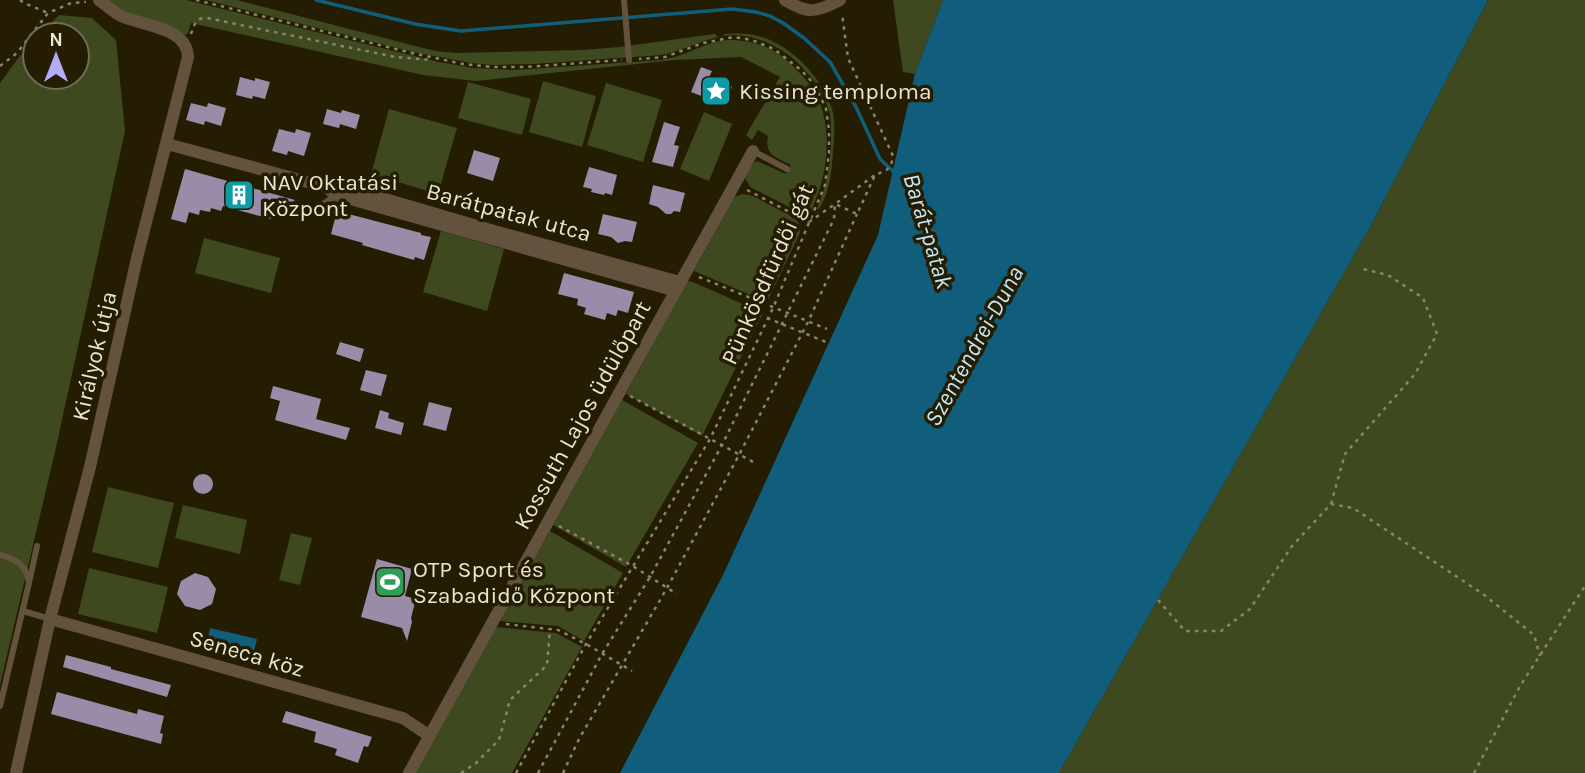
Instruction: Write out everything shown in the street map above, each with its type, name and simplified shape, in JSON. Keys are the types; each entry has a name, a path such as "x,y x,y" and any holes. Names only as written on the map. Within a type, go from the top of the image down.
{"street":[{"path":"99,0 120,16 180,37 187,48"},
{"path":"785,0 797,7 814,11 840,0"},
{"name":"Királyok útja","path":"16,773 50,619 90,467 137,258 188,57 187,48"},
{"name":"Barátpatak utca","path":"167,144 331,191 341,186 619,269 681,281"},
{"name":"Kossuth Lajos üdülőpart","path":"409,773 752,151"},
{"name":"Seneca köz","path":"50,619 403,718 428,736"}],"lane":[{"path":"624,0 629,60"},
{"path":"752,151 787,169"},
{"path":"296,205 315,210 331,191"},
{"path":"0,706 37,546"},
{"path":"0,555 18,561 28,574 29,583"},
{"path":"23,611 50,619"}],"path":[{"path":"20,0 48,13"},
{"path":"0,66 17,53 48,13 71,3 99,0"},
{"name":"Pünkösdfürdői gát","path":"196,0 442,60 492,67 665,57 703,43 724,38 743,38 774,49 801,70 813,83 821,98 829,131 825,185 773,308 710,439 586,644 516,773"},
{"path":"735,184 809,222 892,165 893,156 848,58 840,0"},
{"path":"187,48 195,23 207,18 395,57 442,60"},
{"path":"563,773 579,739 667,588 739,455 808,322 875,175"},
{"path":"835,204 857,214"},
{"path":"538,773 602,654 650,577 722,445 834,219 835,204"},
{"path":"1158,600 1185,631 1221,631 1250,609 1292,545 1331,504 1345,454 1415,374 1437,334 1423,298 1388,275 1363,269"},
{"path":"681,281 773,308 827,329"},
{"path":"767,318 826,342"},
{"path":"620,391 757,464"},
{"path":"1331,504 1353,508 1483,594 1534,635 1540,656"},
{"path":"548,520 677,594"},
{"path":"1474,773 1520,686 1585,586"},
{"path":"492,623 558,630 632,671"},
{"path":"461,773 476,763 499,740 510,700 547,665 550,629"}],"green space":[{"path":"102,0 186,0 439,62 474,68 514,70 661,60 719,41 753,43 785,58 807,81 818,98 826,133 822,181 809,217 750,187 745,178 748,166 757,161 786,174 791,165 770,151 768,136 758,130 752,140 746,135 780,77 741,57 675,60 476,81 423,75 191,23 184,36 126,15"},
{"path":"206,0 237,0 435,51 457,53 583,50 715,34 721,37 662,55 492,65 413,52"},
{"path":"893,0 943,0 915,74 903,72"},
{"path":"1488,0 1585,0 1585,773 1059,773 1371,225"},
{"path":"59,15 92,18 116,40 125,131 55,452 0,685 0,83 21,55 21,91 91,91 91,21 53,21"},
{"path":"724,34 748,34 762,37 785,48 805,65 821,86 832,109 834,131 832,167 819,209 830,160 831,121 825,100 812,79 790,56 764,41 735,35"},
{"path":"543,81 596,96 582,147 529,132"},
{"path":"468,82 531,99 522,135 458,118"},
{"path":"606,83 662,100 643,162 587,145"},
{"path":"389,109 457,128 438,194 371,174"},
{"path":"704,112 732,124 709,181 680,169"},
{"path":"743,194 753,196 793,217 800,227 799,235 767,302 694,271 734,197"},
{"path":"441,231 504,249 487,311 423,292"},
{"path":"204,238 280,258 271,293 195,273"},
{"path":"687,281 763,313 702,436 626,394"},
{"path":"622,400 698,443 626,567 553,525"},
{"path":"108,487 174,503 158,568 92,552"},
{"path":"183,505 247,520 240,554 175,538"},
{"path":"550,531 623,573 584,641 558,626 499,621"},
{"path":"291,533 312,538 300,585 279,580"},
{"path":"89,568 168,587 157,633 78,614"},
{"path":"496,627 556,633 582,647 512,773 415,773"}],"water":[{"name":"Szentendrei-Duna","path":"943,0 1488,0 1371,225 1059,773 620,773 724,573 878,235 915,74"},
{"path":"210,628 257,639 252,660 206,649"}],"building":[{"path":"701,67 712,71 709,77 732,87 725,105 691,92"},
{"path":"240,77 270,82 265,99 236,95"},
{"path":"191,103 207,107 208,103 226,108 221,126 205,121 204,125 186,120"},
{"path":"327,109 360,115 356,129 340,124 339,128 323,124"},
{"path":"664,122 680,127 674,145 679,146 673,167 652,162"},
{"path":"279,129 295,133 296,129 311,133 304,156 288,151 287,155 272,151"},
{"path":"474,150 500,158 493,181 467,173"},
{"path":"589,167 617,175 612,195 591,192 592,189 583,187"},
{"name":"NAV Oktatási Központ","path":"185,169 295,200 290,204 293,210 286,208 284,217 273,214 271,219 223,206 221,211 211,208 210,212 200,210 199,215 189,212 186,223 171,219"},
{"path":"653,185 685,193 680,212 666,214 649,204"},
{"path":"337,211 431,237 424,260 415,257 414,260 331,234"},
{"path":"603,214 637,222 632,242 618,243 611,237 598,234"},
{"path":"564,273 634,292 628,313 618,310 616,316 607,313 605,320 584,314 586,308 577,305 578,299 558,294"},
{"path":"340,342 364,349 360,362 336,354"},
{"path":"366,370 387,375 381,396 360,390"},
{"path":"273,386 321,399 316,419 350,428 346,440 275,420 280,401 270,398"},
{"path":"429,402 452,408 446,431 423,425"},
{"path":"380,410 389,413 388,418 404,423 401,435 375,428"},
{"path":"203,474 210,477 213,484 210,491 203,494 196,491 193,484 196,477"},
{"name":"OTP Sport és Szabadidő Központ","path":"377,559 412,569 405,596 416,599 407,641 402,628 361,617"},
{"path":"195,573 208,577 216,589 212,604 200,610 185,606 177,594 181,581"},
{"path":"66,655 171,685 167,697 63,667"},
{"path":"57,692 137,714 138,709 164,716 160,733 163,734 161,744 51,714"},
{"path":"286,711 372,737 368,747 364,746 358,763 335,755 337,749 314,742 316,732 282,722"}],"waterway":[{"name":"Barát-patak","path":"316,0 415,24 461,31 732,9 770,16 804,38 830,62 856,107 880,159 896,174"}],"place":[{"name":"Kissing temploma","path":"716,91"},
{"name":"NAV Oktatási Központ","path":"239,195"},
{"name":"OTP Sport és Szabadidő Központ","path":"390,582"}]}
